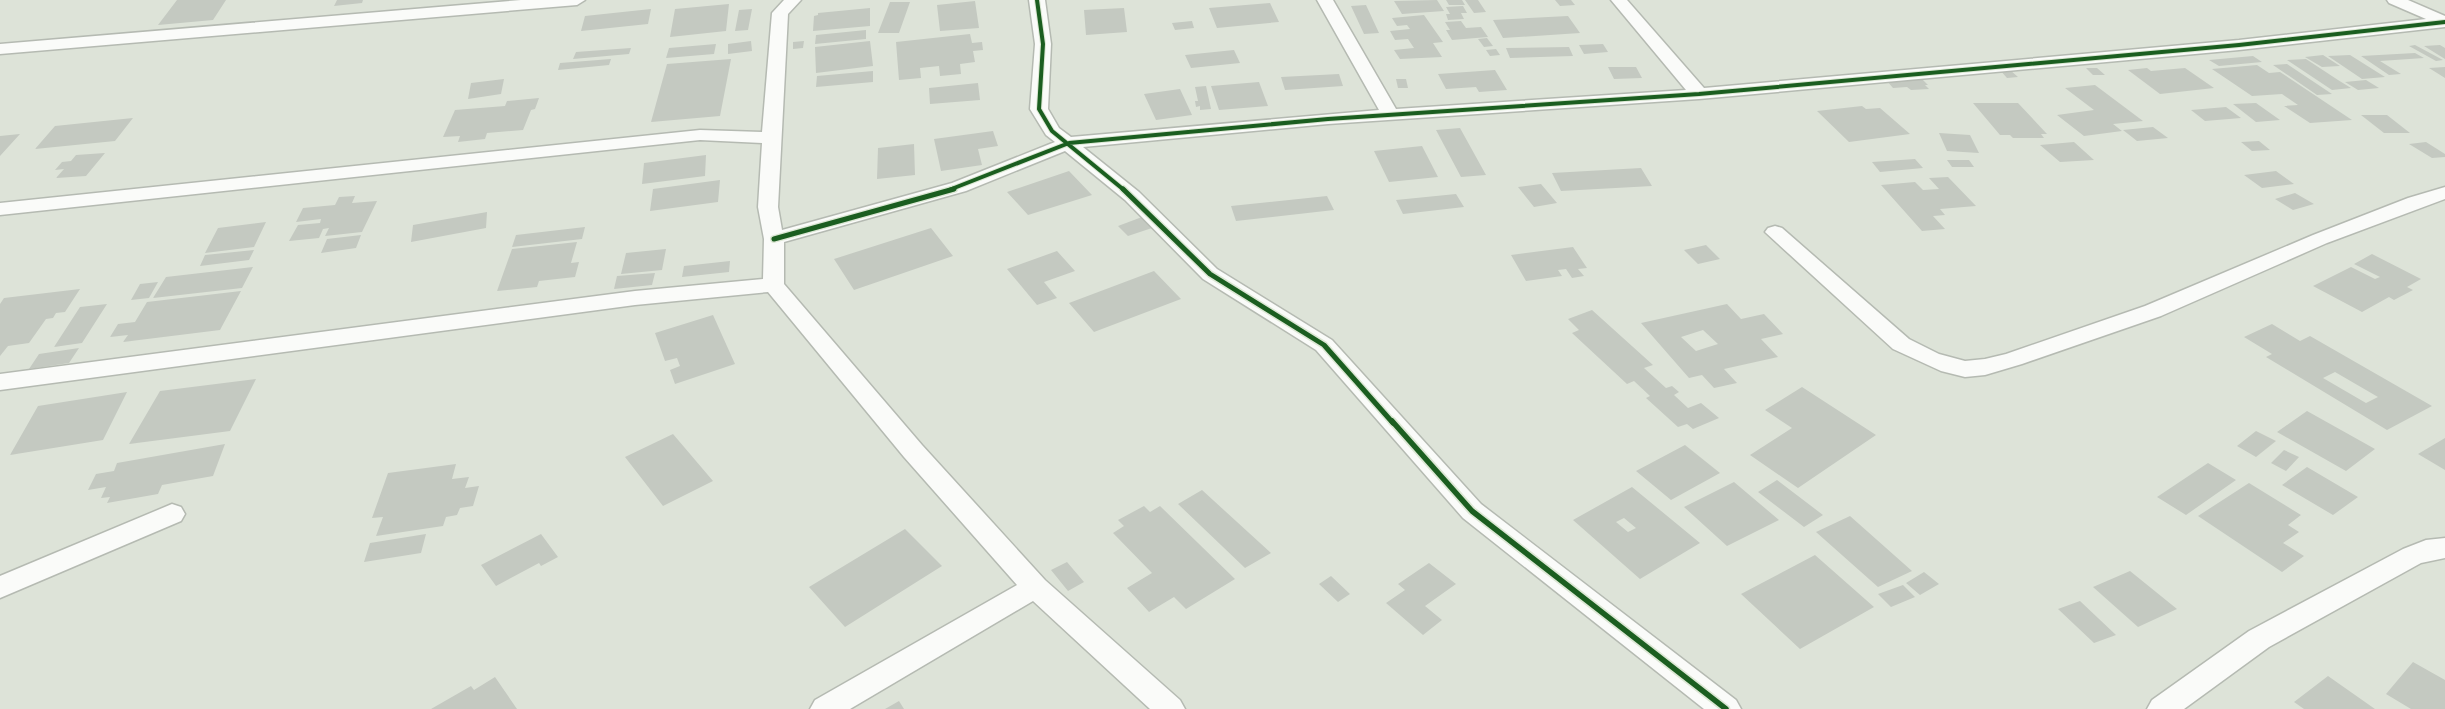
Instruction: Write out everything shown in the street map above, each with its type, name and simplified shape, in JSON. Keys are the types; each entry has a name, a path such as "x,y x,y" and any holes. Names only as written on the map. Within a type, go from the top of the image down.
{"street":[{"path":"0,49 577,0"},
{"path":"793,0 780,13 770,138 768,207 774,239 773,285 913,451 1035,587 1170,709"},
{"path":"1037,0 1043,44 1039,109 1052,131 1132,196 1210,274 1324,345 1472,511 1726,709"},
{"path":"1325,0 1392,115"},
{"path":"1619,0 1699,94"},
{"path":"2395,0 2445,22"},
{"path":"774,239 959,187 1069,143 1392,115 1699,94 2239,46 2445,22"},
{"path":"3,213 700,135 770,138"},
{"path":"1775,232 1901,344 1949,366 1965,368 1985,367 2014,359 2153,311 2320,239 2415,202 2445,193"},
{"path":"0,382 635,298 773,285"},
{"path":"0,587 172,514"},
{"path":"2162,709 2259,639 2412,556 2426,550 2445,548"},
{"path":"825,709 1035,587"}],"building":[{"path":"177,0 226,0 213,20 158,25"},
{"path":"337,0 363,0 362,3 334,6"},
{"path":"1437,0 1444,11 1402,14 1394,1"},
{"path":"1446,0 1462,0 1465,5 1449,5"},
{"path":"1465,0 1478,0 1486,12 1474,13"},
{"path":"1555,0 1571,0 1575,5 1560,6"},
{"path":"975,1 979,28 940,31 937,5"},
{"path":"890,2 910,2 899,33 878,33"},
{"path":"1270,3 1279,22 1217,28 1209,8"},
{"path":"729,4 726,31 670,37 675,9"},
{"path":"1366,5 1379,33 1364,34 1351,6"},
{"path":"1463,6 1467,13 1461,13 1464,19 1448,20 1446,14 1450,14 1446,7"},
{"path":"870,8 870,26 813,31 814,16 818,15 818,13"},
{"path":"1124,8 1127,32 1086,35 1084,10"},
{"path":"651,9 648,24 581,31 585,16"},
{"path":"752,9 748,30 735,31 739,10"},
{"path":"1424,15 1443,42 1433,43 1442,57 1400,59 1394,50 1414,48 1408,39 1395,40 1390,31 1410,29 1407,25 1397,26 1392,18"},
{"path":"1568,16 1580,33 1503,38 1493,20"},
{"path":"1192,21 1194,28 1175,30 1172,23"},
{"path":"1461,21 1466,28 1481,27 1488,37 1452,40 1446,30 1450,30 1445,22"},
{"path":"866,30 866,39 815,44 816,35"},
{"path":"970,34 972,43 982,42 983,50 973,51 975,62 960,64 961,74 940,76 939,66 920,68 921,78 899,80 896,42"},
{"path":"1487,38 1493,46 1484,47 1478,39"},
{"path":"751,41 752,51 728,54 728,44"},
{"path":"804,41 803,48 793,49 793,42"},
{"path":"870,41 873,66 816,73 815,47"},
{"path":"716,44 714,54 666,58 669,48"},
{"path":"1603,44 1608,52 1584,54 1579,45"},
{"path":"2415,45 2443,60 2436,61 2409,46"},
{"path":"2440,45 2445,48 2445,59 2424,46"},
{"path":"1569,47 1573,56 1510,58 1506,48"},
{"path":"631,48 629,54 573,59 576,52"},
{"path":"1496,49 1500,55 1490,56 1486,50"},
{"path":"1234,50 1240,63 1191,68 1185,55"},
{"path":"2415,53 2424,58 2380,61 2401,74 2389,75 2361,56"},
{"path":"2323,55 2340,66 2322,67 2305,57"},
{"path":"2350,55 2385,77 2362,79 2328,56"},
{"path":"2253,56 2262,62 2219,66 2209,60"},
{"path":"611,59 609,65 558,70 560,63"},
{"path":"731,59 720,116 651,122 667,64"},
{"path":"2306,59 2351,88 2332,90 2287,60"},
{"path":"2287,64 2332,94 2317,95 2273,65"},
{"path":"2257,65 2269,73 2280,72 2352,120 2310,123 2284,106 2298,105 2282,94 2252,96 2212,69"},
{"path":"1608,67 1636,67 1642,78 1614,79"},
{"path":"2445,67 2445,78 2429,68"},
{"path":"2086,68 2097,68 2105,75 2093,75"},
{"path":"2147,68 2151,71 2185,68 2214,88 2160,94 2128,70"},
{"path":"1495,70 1507,90 1479,92 1476,87 1446,89 1438,74"},
{"path":"2000,70 2010,70 2018,77 2007,78"},
{"path":"873,71 873,82 816,87 817,76"},
{"path":"1339,74 1343,86 1285,90 1281,77"},
{"path":"1921,78 1928,85 1925,85 1929,89 1893,88 1887,81"},
{"path":"504,79 501,94 468,99 471,83"},
{"path":"1396,79 1406,79 1408,88 1398,88"},
{"path":"2366,80 2379,88 2358,90 2345,82"},
{"path":"1259,82 1268,106 1219,110 1211,86"},
{"path":"978,83 980,100 930,104 929,88"},
{"path":"2095,85 2143,121 2113,124 2122,131 2084,136 2057,115 2094,110 2065,88"},
{"path":"1206,86 1211,109 1200,110 1200,106 1196,107 1195,101 1198,101 1195,87"},
{"path":"1180,89 1192,115 1156,120 1144,94"},
{"path":"539,98 535,109 531,110 523,130 487,133 485,139 458,142 460,136 443,137 455,110 505,106 507,101"},
{"path":"1973,103 2018,103 2047,134 2041,134 2044,138 2013,138 2010,135 2000,135"},
{"path":"2256,103 2280,120 2256,122 2233,104"},
{"path":"1862,106 1866,109 1880,108 1910,134 1849,142 1817,111"},
{"path":"2226,107 2241,118 2205,121 2191,110"},
{"path":"2361,115 2387,115 2410,133 2384,133"},
{"path":"133,118 115,141 35,149 55,126"},
{"path":"2153,127 2168,138 2137,141 2123,130"},
{"path":"1460,128 1486,175 1461,177 1436,130"},
{"path":"993,131 998,146 978,149 982,165 941,171 934,139"},
{"path":"1939,133 1970,135 1979,153 1947,151"},
{"path":"20,134 0,156 0,136"},
{"path":"2259,141 2270,150 2252,151 2241,142"},
{"path":"2074,142 2094,160 2060,162 2040,145"},
{"path":"2426,142 2445,154 2445,157 2432,158 2409,144"},
{"path":"914,144 915,175 877,179 878,148"},
{"path":"1422,146 1438,177 1389,182 1374,151"},
{"path":"105,153 86,176 56,178 64,169 55,170 62,162 71,161 76,155"},
{"path":"706,155 705,176 642,184 644,163"},
{"path":"1915,159 1923,168 1880,172 1872,162"},
{"path":"1947,160 1969,160 1974,167 1952,167"},
{"path":"1641,168 1652,186 1561,191 1552,173"},
{"path":"1069,171 1092,195 1028,215 1007,192"},
{"path":"2276,171 2294,184 2262,188 2244,175"},
{"path":"1948,177 1976,206 1940,209 1945,215 1933,216 1945,229 1922,231 1881,185 1915,182 1923,190 1939,189 1929,178"},
{"path":"720,180 718,202 650,211 653,189"},
{"path":"1541,184 1557,203 1534,207 1518,187"},
{"path":"2295,193 2314,204 2293,210 2275,199"},
{"path":"1456,194 1464,207 1403,214 1396,200"},
{"path":"355,196 352,203 377,201 362,232 325,236 329,228 323,229 319,238 289,241 298,225 320,223 321,219 296,222 303,208 335,205 339,197"},
{"path":"1327,196 1334,210 1236,221 1231,206"},
{"path":"487,212 486,228 411,242 413,225"},
{"path":"1142,217 1152,228 1128,236 1118,226"},
{"path":"266,222 254,247 205,253 218,228"},
{"path":"585,227 582,239 512,247 516,235"},
{"path":"931,228 953,256 854,290 834,259"},
{"path":"361,235 356,248 321,253 327,239"},
{"path":"577,242 571,263 579,262 575,277 539,281 537,287 497,291 512,249"},
{"path":"1706,245 1720,259 1698,264 1684,250"},
{"path":"1573,247 1587,268 1578,269 1584,276 1572,278 1566,269 1558,270 1562,276 1526,281 1511,255"},
{"path":"666,249 662,270 621,274 626,253"},
{"path":"254,250 249,260 200,266 205,255"},
{"path":"1057,251 1075,271 1044,282 1057,298 1037,305 1007,269"},
{"path":"2372,254 2421,279 2407,287 2413,290 2394,300 2389,297 2362,312 2313,286 2351,267 2375,279 2380,277 2354,264"},
{"path":"730,261 729,272 682,277 684,266"},
{"path":"253,267 242,288 153,298 166,277"},
{"path":"1154,271 1181,299 1094,332 1069,303"},
{"path":"655,273 652,285 614,289 617,276"},
{"path":"158,282 149,298 131,300 140,284"},
{"path":"80,289 65,312 56,313 53,318 46,319 29,343 8,346 0,356 0,304 4,298"},
{"path":"241,291 220,330 123,342 128,335 110,337 118,324 135,322 147,302"},
{"path":"107,304 82,343 54,347 80,307"},
{"path":"1727,304 1741,319 1764,314 1783,334 1761,339 1778,357 1724,369 1737,383 1714,388 1702,375 1689,378 1641,323","holes":["1703,330 1718,344 1696,351 1681,337"]},
{"path":"1592,310 1653,365 1644,368 1666,388 1672,386 1679,392 1674,395 1688,408 1701,403 1719,418 1693,429 1687,424 1678,427 1646,398 1650,396 1634,381 1627,384 1572,333 1579,330 1568,319"},
{"path":"713,315 735,364 675,384 670,370 680,366 677,358 665,361 655,333"},
{"path":"2272,324 2300,341 2310,336 2432,406 2387,430 2266,357 2272,354 2244,337","holes":["2335,372 2378,397 2366,403 2323,378"]},
{"path":"79,348 69,363 29,369 39,354"},
{"path":"256,379 230,431 129,444 160,391"},
{"path":"1802,387 1876,435 1798,488 1750,455 1792,428 1765,410"},
{"path":"127,392 103,440 10,455 38,406"},
{"path":"2307,411 2375,449 2346,471 2277,432"},
{"path":"2256,431 2276,441 2256,457 2237,446"},
{"path":"673,434 713,481 663,506 625,457"},
{"path":"2445,438 2445,470 2418,454"},
{"path":"225,444 213,476 162,485 158,494 107,503 110,497 101,498 106,487 88,490 96,474 114,471 117,463"},
{"path":"1685,445 1720,473 1671,500 1636,471"},
{"path":"2284,450 2299,457 2286,471 2271,463"},
{"path":"2208,463 2236,480 2186,515 2157,497"},
{"path":"456,464 452,479 469,477 465,488 479,486 473,506 460,508 457,515 446,517 443,526 376,536 383,517 372,518 388,473"},
{"path":"2307,467 2358,497 2333,515 2282,485"},
{"path":"1777,480 1823,515 1804,527 1758,492"},
{"path":"1734,482 1779,520 1727,546 1684,507"},
{"path":"2249,483 2301,515 2288,525 2299,532 2283,543 2304,556 2282,572 2198,516"},
{"path":"1632,487 1700,543 1640,579 1573,520","holes":["1624,518 1636,528 1628,532 1616,522"]},
{"path":"1202,490 1271,553 1245,568 1178,504"},
{"path":"1144,506 1150,512 1160,506 1235,579 1186,609 1174,597 1149,612 1127,588 1152,573 1113,533 1124,526 1118,520"},
{"path":"1850,516 1912,571 1878,587 1816,532"},
{"path":"905,529 942,566 845,627 809,587"},
{"path":"426,534 421,553 364,562 370,543"},
{"path":"541,534 558,557 541,566 539,563 496,586 481,565"},
{"path":"1815,555 1874,607 1800,649 1741,594"},
{"path":"1067,562 1084,582 1068,591 1051,570"},
{"path":"1429,563 1456,584 1425,606 1442,620 1423,635 1386,603 1405,590 1398,584"},
{"path":"2130,571 2177,609 2138,627 2093,587"},
{"path":"1924,572 1939,584 1920,595 1906,583"},
{"path":"1331,576 1350,594 1338,602 1319,584"},
{"path":"1903,585 1915,597 1891,607 1878,594"},
{"path":"2080,601 2116,635 2094,643 2058,609"},
{"path":"2413,662 2445,680 2445,709 2411,709 2386,694"},
{"path":"2328,676 2375,709 2304,709 2294,702"},
{"path":"495,677 517,709 431,709 471,686 474,690"},
{"path":"899,701 904,709 885,709"}],"cycle path":[{"path":"1037,0 1043,44 1039,109 1052,131 1132,196 1210,274 1324,345 1472,511 1726,709"},
{"path":"774,239 959,187 1069,143 1328,119 1699,94 2239,45 2445,22"}]}
